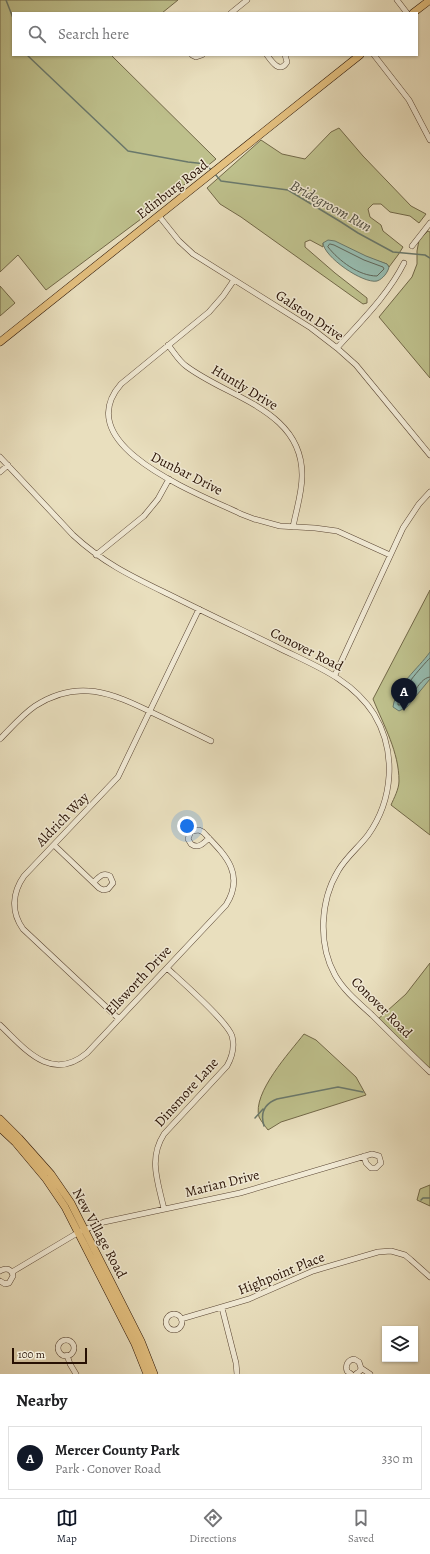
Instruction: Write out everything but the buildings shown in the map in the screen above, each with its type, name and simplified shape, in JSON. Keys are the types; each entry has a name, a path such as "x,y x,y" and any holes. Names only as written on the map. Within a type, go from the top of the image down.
{"main road":[{"path":"414,12 430,0"},
{"name":"Edinburg Road","path":"0,342 359,56"},
{"name":"New Village Road","path":"0,1119 52,1174 71,1203 135,1344 147,1374"},
{"name":"New Village Road","path":"0,1128 15,1142 46,1178 82,1230 141,1341 154,1374"}],"street":[{"path":"232,12 247,0"},
{"path":"397,0 406,12"},
{"path":"270,56 276,66 280,67 285,65 287,62 285,56"},
{"path":"375,56 409,100 430,140"},
{"name":"Galston Drive","path":"159,216 186,248 311,328 338,348 356,365 430,455"},
{"path":"412,246 430,223"},
{"path":"338,348 385,294 404,263"},
{"name":"Dunbar Drive","path":"234,280 224,296 209,312 116,390 110,402 108,416 112,430 130,454 149,469 248,517 266,523 337,531 390,555"},
{"name":"Huntly Drive","path":"168,345 188,367 269,414 289,433 298,449 302,476 293,527"},
{"name":"Conover Road","path":"0,457 73,535 96,555 118,569 335,676 354,689 363,699 380,727 387,748 390,772 387,795 379,818 367,836 344,862 333,881 326,902 324,924 327,952 335,975 348,992 430,1072"},
{"path":"0,472 8,465"},
{"path":"96,555 144,516 158,500 169,479"},
{"path":"335,676 390,555 410,516 430,492"},
{"name":"Aldrich Way","path":"119,1019 24,929 17,918 14,896 19,882 114,782 199,609"},
{"path":"0,739 18,720 45,700 65,693 88,690 110,694 150,711 211,741"},
{"name":"Ellsworth Drive","path":"0,1026 33,1056 45,1063 59,1065 74,1062 81,1058 226,905 232,892 234,877 230,863 222,852 208,838"},
{"path":"54,844 94,882"},
{"name":"Dinsmore Lane","path":"164,1209 155,1168 155,1154 159,1141 227,1066 233,1049 232,1036 225,1024 167,968"},
{"name":"Marian Drive","path":"0,1281 5,1284 11,1282 13,1276 12,1272 82,1230 112,1220 240,1193 364,1156"},
{"name":"Highpoint Place","path":"181,1319 249,1299 312,1271 378,1252 391,1251 404,1256 411,1260 430,1277"},
{"path":"0,1271 5,1268 12,1272"},
{"path":"222,1308 236,1363 237,1374"},
{"path":"67,1355 76,1374"},
{"path":"351,1374 346,1368 347,1364 351,1360 360,1362 361,1368 356,1374"},
{"path":"361,1368 370,1374"}],"green space":[{"path":"0,0 178,0 163,12 12,12 12,56 112,56 216,159 149,213 46,290 18,255 0,272"},
{"path":"339,128 363,156 411,206 426,214 419,223 410,216 390,212 381,204 373,204 368,209 370,217 381,225 383,231 403,247 389,267 387,264 323,243 323,247 310,240 305,242 305,247 367,298 367,303 363,304 241,217 220,204 207,188 261,140 282,154 305,159 331,132"},
{"path":"428,231 430,232 430,378 379,317 412,277 417,264 419,240"},
{"path":"0,286 15,303 0,316"},
{"path":"430,590 430,835 391,805 398,787 398,770 394,749 373,699"},
{"path":"430,963 430,1071 377,1020 406,994"},
{"path":"304,1034 316,1040 356,1077 366,1095 281,1122 268,1130 259,1117 258,1107 261,1096 274,1073"},
{"path":"430,1185 430,1206 417,1200 420,1189"}],"water":[{"path":"328,240 335,241 387,264 389,267 388,271 377,281 371,281 354,274 337,262 325,249 323,243"},
{"path":"430,652 430,679 407,707 399,711 393,707 398,692"}],"waterway":[{"name":"Bridegroom Run","path":"6,0 12,15"},
{"name":"Bridegroom Run","path":"28,56 128,151 206,164 211,170"},
{"name":"Bridegroom Run","path":"215,174 221,181 288,190 358,233 393,252 425,255 430,258"},
{"path":"264,1126 264,1110 266,1106 277,1099 338,1087 363,1092"},
{"path":"255,1118 263,1109"},
{"path":"421,1200 423,1198 430,1198"}],"place":[{"name":"Mercer County Park","path":"404,711"}]}
